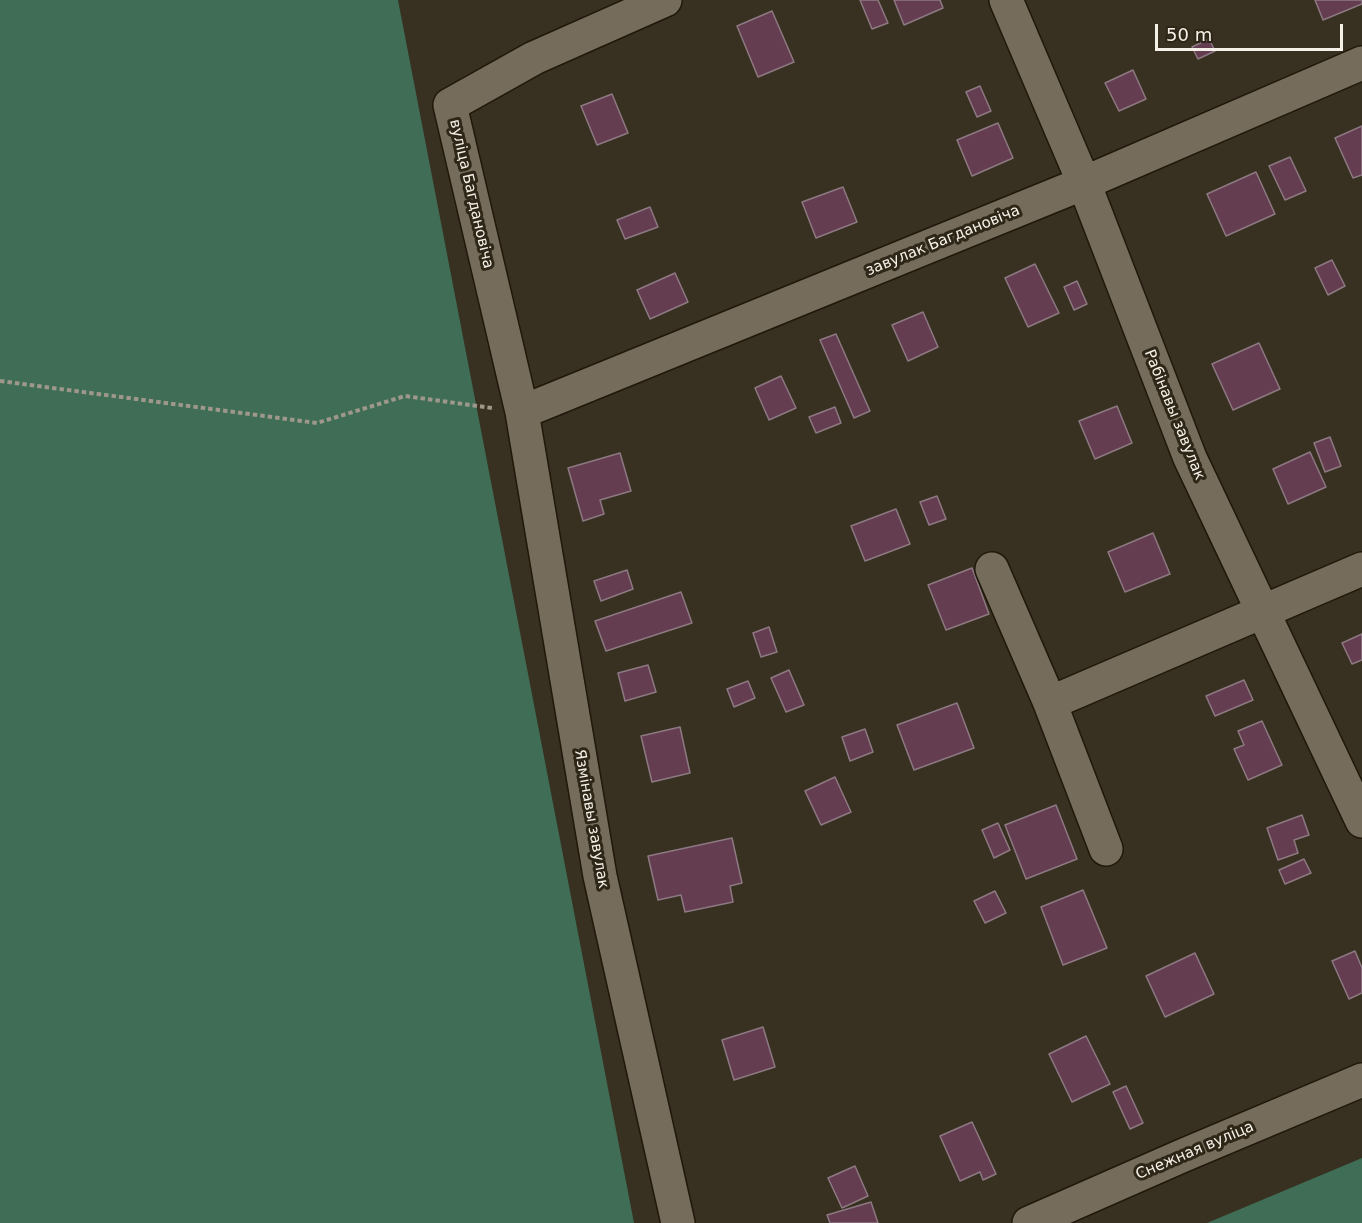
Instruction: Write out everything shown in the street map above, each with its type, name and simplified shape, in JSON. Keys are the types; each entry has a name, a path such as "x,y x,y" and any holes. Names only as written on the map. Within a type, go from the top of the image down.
{"street":[{"name":"вуліца Багдановіча","path":"522,412 450,105 534,58 666,0"},
{"name":"Рабінавы завулак","path":"1006,0 1084,183 1190,458 1362,821"},
{"name":"завулак Багдановіча","path":"522,412 1084,183 1362,63"},
{"name":"Язмінавы завулак","path":"522,412 600,876 678,1223"},
{"path":"992,568 1050,704 1106,849"},
{"path":"1050,704 1362,569"},
{"name":"Снежная вуліца","path":"1029,1223 1362,1080"}],"path":[{"path":"0,381 317,423 405,396 522,412"}],"green space":[{"path":"0,0 398,0 634,1223 0,1223"},
{"path":"1362,1158 1362,1223 1207,1223"}],"building":[{"path":"860,0 878,0 888,23 872,29"},
{"path":"894,0 940,0 943,8 904,25"},
{"path":"1315,0 1362,0 1362,4 1323,20"},
{"path":"772,11 794,62 758,77 737,26"},
{"path":"1209,39 1215,51 1198,59 1192,47"},
{"path":"1133,70 1146,99 1119,111 1105,83"},
{"path":"980,86 991,111 977,117 966,92"},
{"path":"612,94 628,133 597,145 581,106"},
{"path":"998,123 1013,158 972,176 957,140"},
{"path":"1362,126 1362,175 1353,178 1335,138"},
{"path":"1290,157 1306,191 1285,200 1269,166"},
{"path":"1256,172 1275,214 1226,236 1207,194"},
{"path":"843,187 857,222 816,238 802,202"},
{"path":"650,207 658,227 625,239 617,220"},
{"path":"1332,260 1345,286 1328,295 1315,268"},
{"path":"1035,264 1059,313 1028,327 1005,278"},
{"path":"675,273 688,302 650,319 637,290"},
{"path":"1077,281 1087,304 1074,310 1064,287"},
{"path":"923,312 938,347 908,361 892,325"},
{"path":"836,334 870,411 854,418 820,340"},
{"path":"1259,343 1280,389 1233,410 1212,364"},
{"path":"781,376 796,408 769,420 755,388"},
{"path":"1117,406 1132,443 1095,459 1079,421"},
{"path":"835,407 841,423 816,433 809,417"},
{"path":"1330,437 1341,466 1325,472 1314,443"},
{"path":"1310,452 1326,487 1288,504 1273,469"},
{"path":"620,453 631,491 600,500 604,514 583,521 568,468"},
{"path":"937,496 946,519 929,525 920,502"},
{"path":"896,509 910,544 865,561 851,526"},
{"path":"1153,533 1170,574 1125,592 1108,552"},
{"path":"972,568 989,614 946,630 928,585"},
{"path":"627,570 633,589 601,601 594,581"},
{"path":"681,592 692,623 606,651 595,621"},
{"path":"769,627 777,652 761,657 753,633"},
{"path":"1362,634 1362,660 1352,664 1342,643"},
{"path":"648,665 656,692 625,701 618,673"},
{"path":"789,670 804,705 786,712 771,678"},
{"path":"1244,680 1253,700 1215,716 1206,696"},
{"path":"748,681 755,698 734,707 727,689"},
{"path":"957,703 974,748 914,770 897,725"},
{"path":"1262,721 1282,765 1248,780 1234,749 1244,745 1238,731"},
{"path":"680,727 690,773 652,782 641,736"},
{"path":"865,729 873,752 850,761 842,737"},
{"path":"835,777 851,812 821,825 805,791"},
{"path":"1056,805 1077,859 1026,879 1005,825"},
{"path":"1302,815 1309,835 1294,840 1298,853 1278,860 1267,828"},
{"path":"998,823 1010,850 994,858 982,830"},
{"path":"732,838 742,883 730,886 733,902 685,912 681,895 658,900 648,856"},
{"path":"1304,859 1311,873 1285,884 1279,870"},
{"path":"1083,890 1107,948 1063,965 1041,907"},
{"path":"995,891 1006,913 985,923 974,901"},
{"path":"1355,951 1362,968 1362,993 1349,999 1332,961"},
{"path":"1195,953 1214,994 1165,1017 1146,976"},
{"path":"763,1027 775,1067 734,1080 722,1040"},
{"path":"1086,1036 1110,1084 1072,1102 1049,1054"},
{"path":"1126,1086 1143,1123 1130,1129 1113,1092"},
{"path":"972,1122 996,1174 983,1180 980,1172 960,1181 940,1136"},
{"path":"855,1166 868,1196 842,1208 828,1178"},
{"path":"871,1202 878,1223 830,1223 827,1215"}]}
